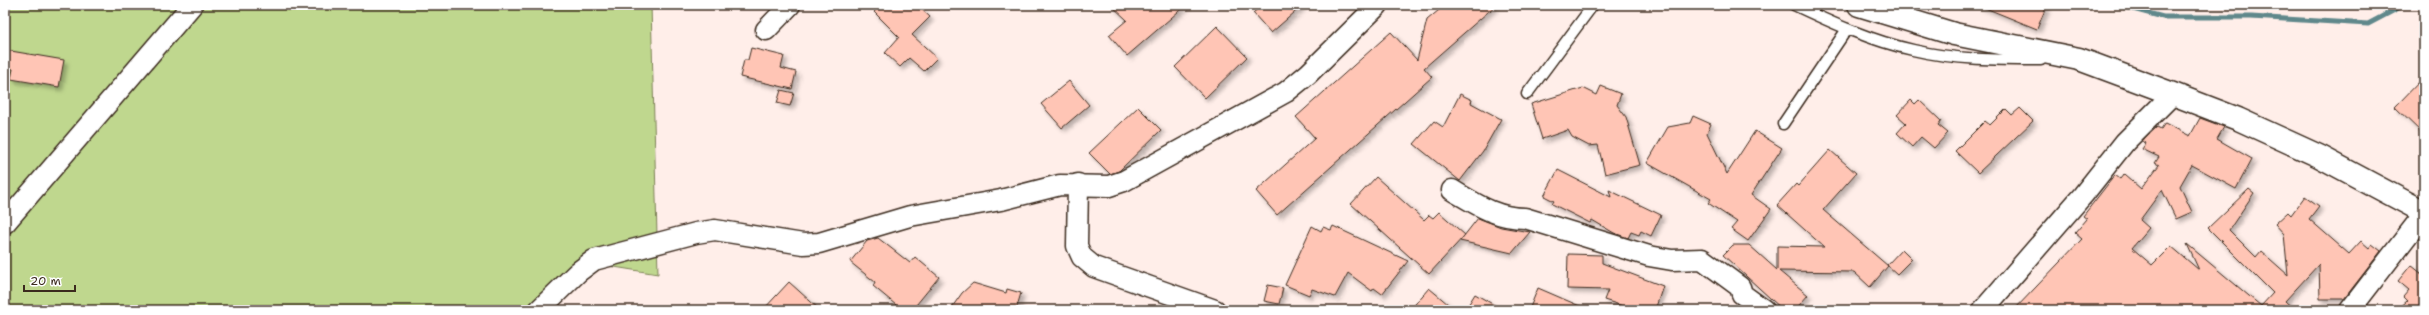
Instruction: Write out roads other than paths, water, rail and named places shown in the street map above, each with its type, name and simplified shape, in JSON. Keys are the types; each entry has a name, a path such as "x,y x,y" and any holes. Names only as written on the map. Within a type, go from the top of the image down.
{"street":[{"path":"5,223 192,5"},
{"path":"766,30 790,5"},
{"path":"539,310 578,272 594,260 696,233 715,230 803,244 819,244 910,216 1000,200 1060,185 1078,184 1109,186 1124,181 1286,92 1308,74 1378,5"},
{"path":"1859,5 1906,11 1954,34 2078,59 2238,119 2318,156 2424,213 2350,310"},
{"path":"1983,310 2082,196 2125,142 2173,94"},
{"path":"1078,184 1077,246 1082,257 1094,267 1215,310"},
{"path":"1452,190 1491,213 1509,218 1525,218 1649,256 1672,260 1702,258 1740,287 1742,294 1764,310"}],"lane":[{"path":"1527,94 1593,5"},
{"path":"1794,5 1847,29 1914,50 1987,60 2078,59"},
{"path":"1783,124 1847,29"}],"waterway":[{"path":"2118,5 2163,17 2251,17 2368,24 2404,5"}]}
